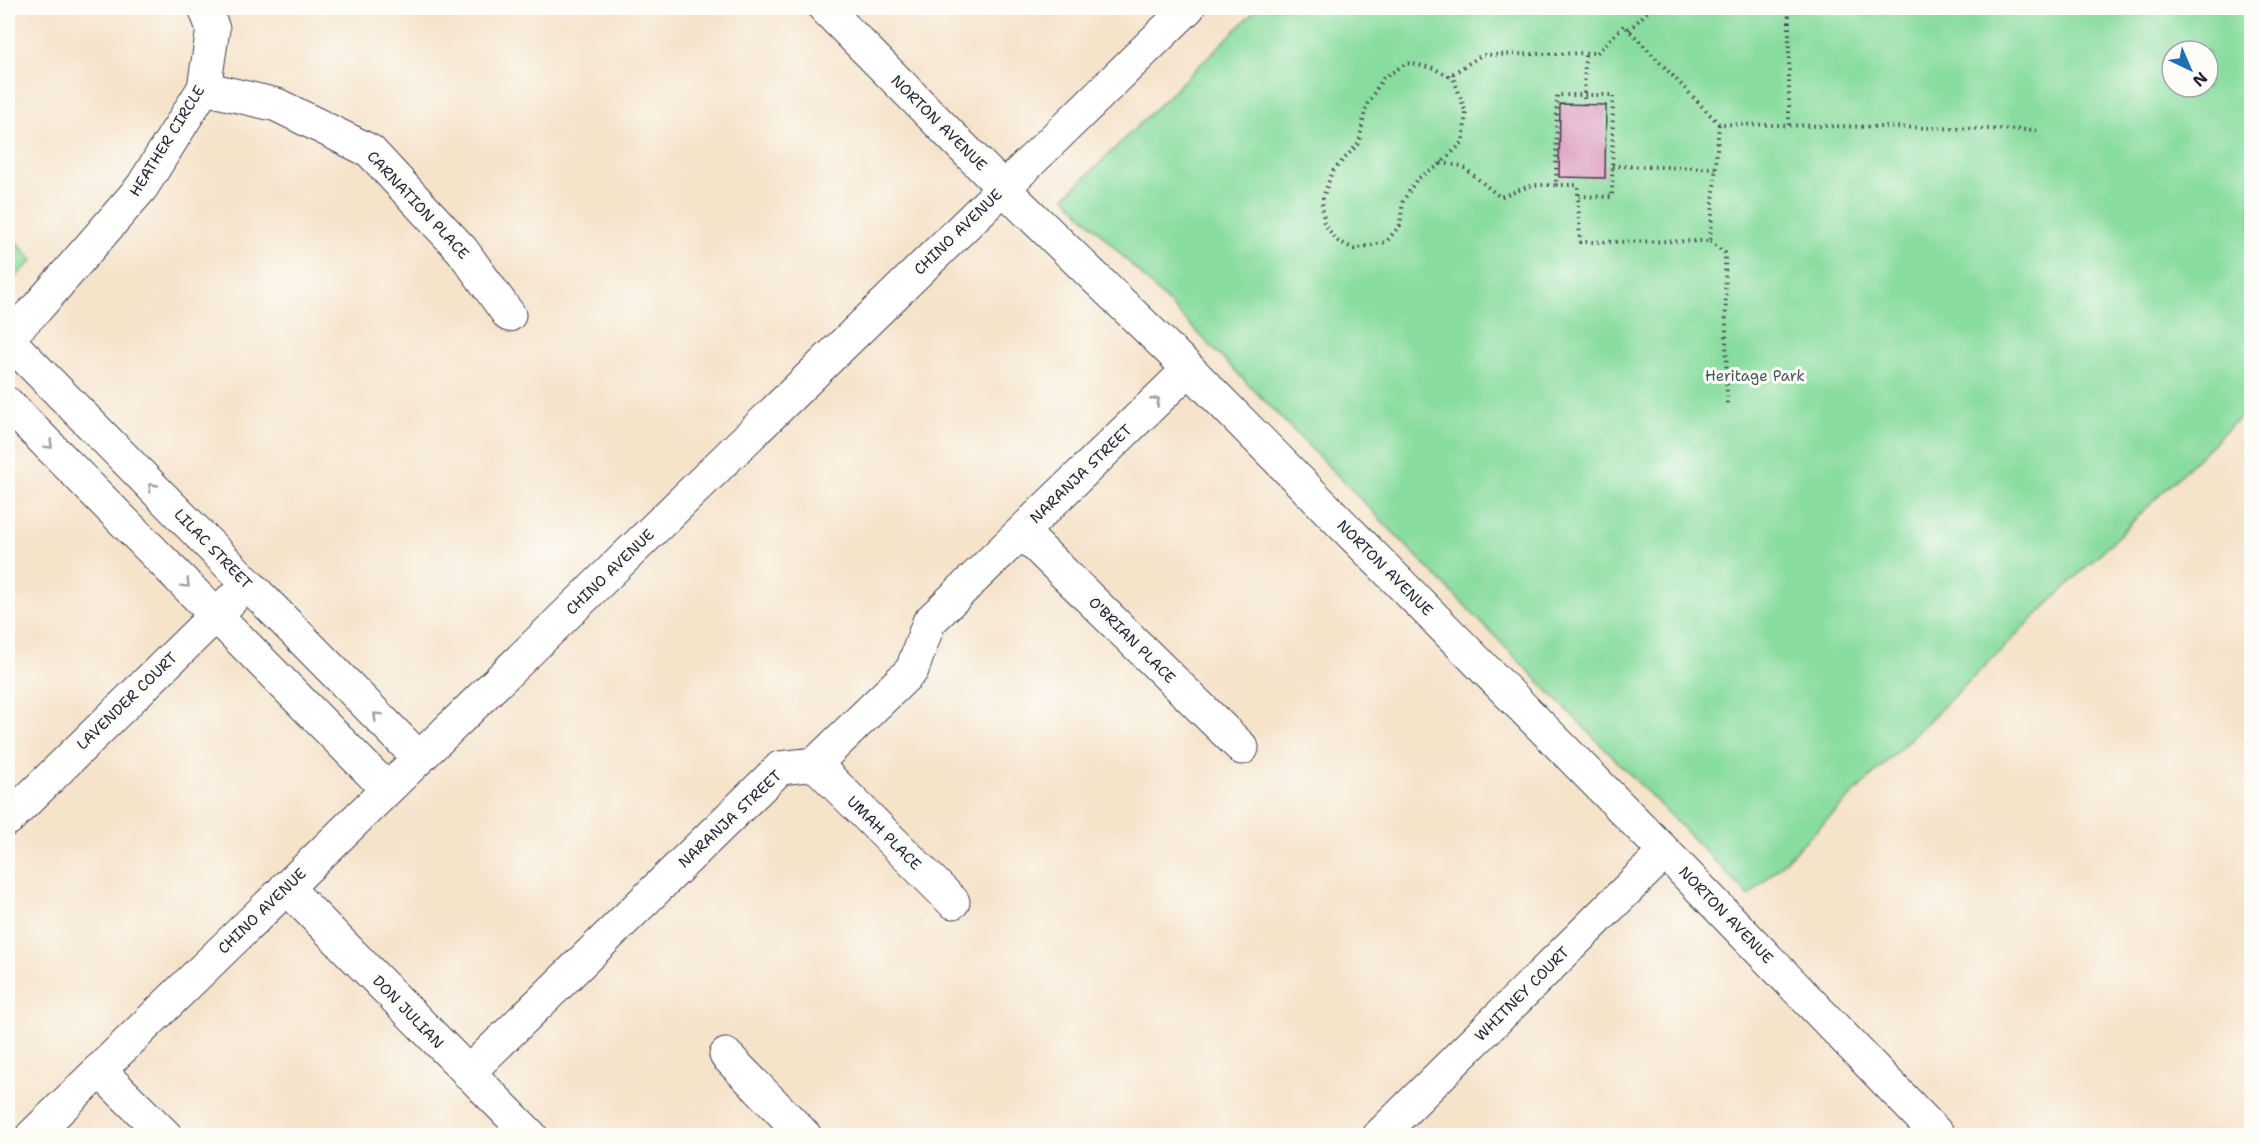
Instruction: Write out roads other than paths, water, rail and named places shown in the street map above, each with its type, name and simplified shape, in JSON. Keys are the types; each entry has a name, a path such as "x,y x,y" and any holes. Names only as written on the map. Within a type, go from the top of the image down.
{"street":[{"name":"HEATHER CIRCLE","path":"8,339 38,308 142,187 204,88 213,29 205,8"},
{"name":"NORTON AVENUE","path":"825,8 1003,188 1189,369 1665,852 1940,1136"},
{"name":"CHINO AVENUE","path":"32,1136 1188,8"},
{"name":"CARNATION PLACE","path":"204,88 277,105 370,151 462,250 509,315"},
{"name":"LILAC STREET","path":"8,339 418,758"},
{"name":"NARANJA STREET","path":"468,1073 780,768 815,764 912,670 929,622 1189,369"},
{"path":"8,404 387,789"},
{"name":"O'BRIAN PLACE","path":"1022,532 1242,748"},
{"name":"LAVENDER COURT","path":"8,819 247,584"},
{"name":"UMAH PLACE","path":"815,764 953,902"},
{"name":"WHITNEY COURT","path":"1379,1136 1665,852"},
{"name":"DON JULIAN","path":"286,887 531,1136"},
{"path":"726,1055 805,1136"},
{"path":"99,1070 166,1136"}],"park label":[{"name":"Heritage Park","path":"1755,376"}]}
